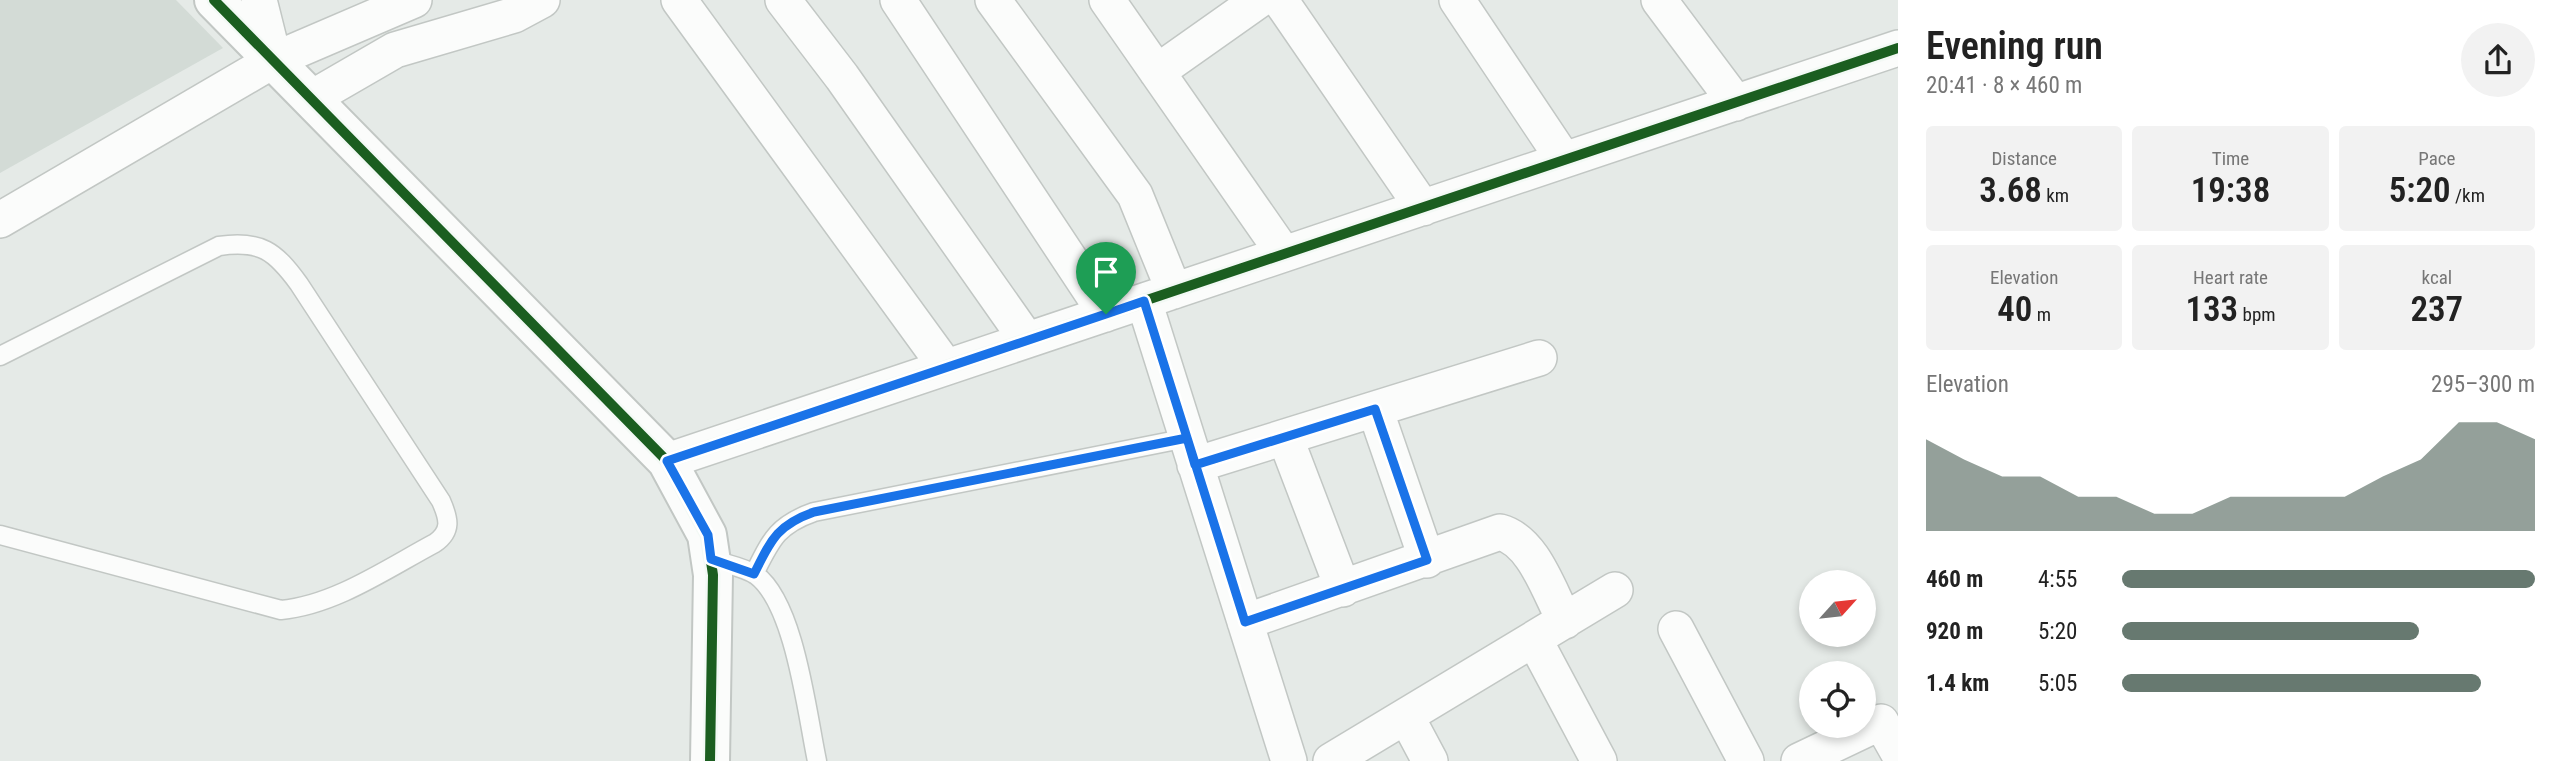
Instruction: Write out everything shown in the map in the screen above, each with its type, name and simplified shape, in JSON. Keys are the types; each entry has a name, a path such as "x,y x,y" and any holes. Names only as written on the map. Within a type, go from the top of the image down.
{"street":[{"path":"214,0 667,461 708,535 713,575 710,761"},
{"path":"259,0 274,60"},
{"path":"0,220 274,60 414,0"},
{"path":"312,98 395,50 514,15 542,0"},
{"path":"680,0 946,367"},
{"path":"783,0 842,77 1027,340"},
{"path":"898,0 1106,314"},
{"path":"993,0 1135,195 1191,452 1289,761"},
{"path":"1107,0 1284,254"},
{"path":"1157,72 1259,0"},
{"path":"1280,0 1423,208"},
{"path":"1457,0 1564,160"},
{"path":"1659,0 1736,103"},
{"path":"667,461 1898,48"},
{"path":"1191,452 1285,437 1539,358"},
{"path":"1375,409 1427,560"},
{"path":"1285,437 1343,589"},
{"path":"1245,622 1427,560 1500,532 1514,536 1524,546 1564,621"},
{"path":"1331,761 1615,590"},
{"path":"1676,629 1746,761"},
{"path":"1534,639 1599,761"},
{"path":"1406,716 1430,761"},
{"path":"1799,761 1881,722 1898,752"}],"lane":[{"path":"0,356 219,246 243,242 261,248 273,253 299,284 441,501 448,527 445,536 435,543 354,586 310,605 281,610 0,535"},
{"path":"754,574 777,531 793,519 814,512 1191,452"},
{"path":"711,559 754,574 776,600 787,622 817,761"}],"shaded area":[{"path":"0,0 176,0 223,48 0,173"}],"cycle path":[{"path":"214,0 667,461 707,535 713,575 710,761"},
{"path":"667,461 1898,48"}],"route":[{"path":"1106,314 667,461 690,498 708,535 711,559 754,574 777,531 793,519 814,512 1187,438 1195,465 1375,409 1427,560 1245,622 1195,465 1187,438 1144,301 1106,314"}]}
